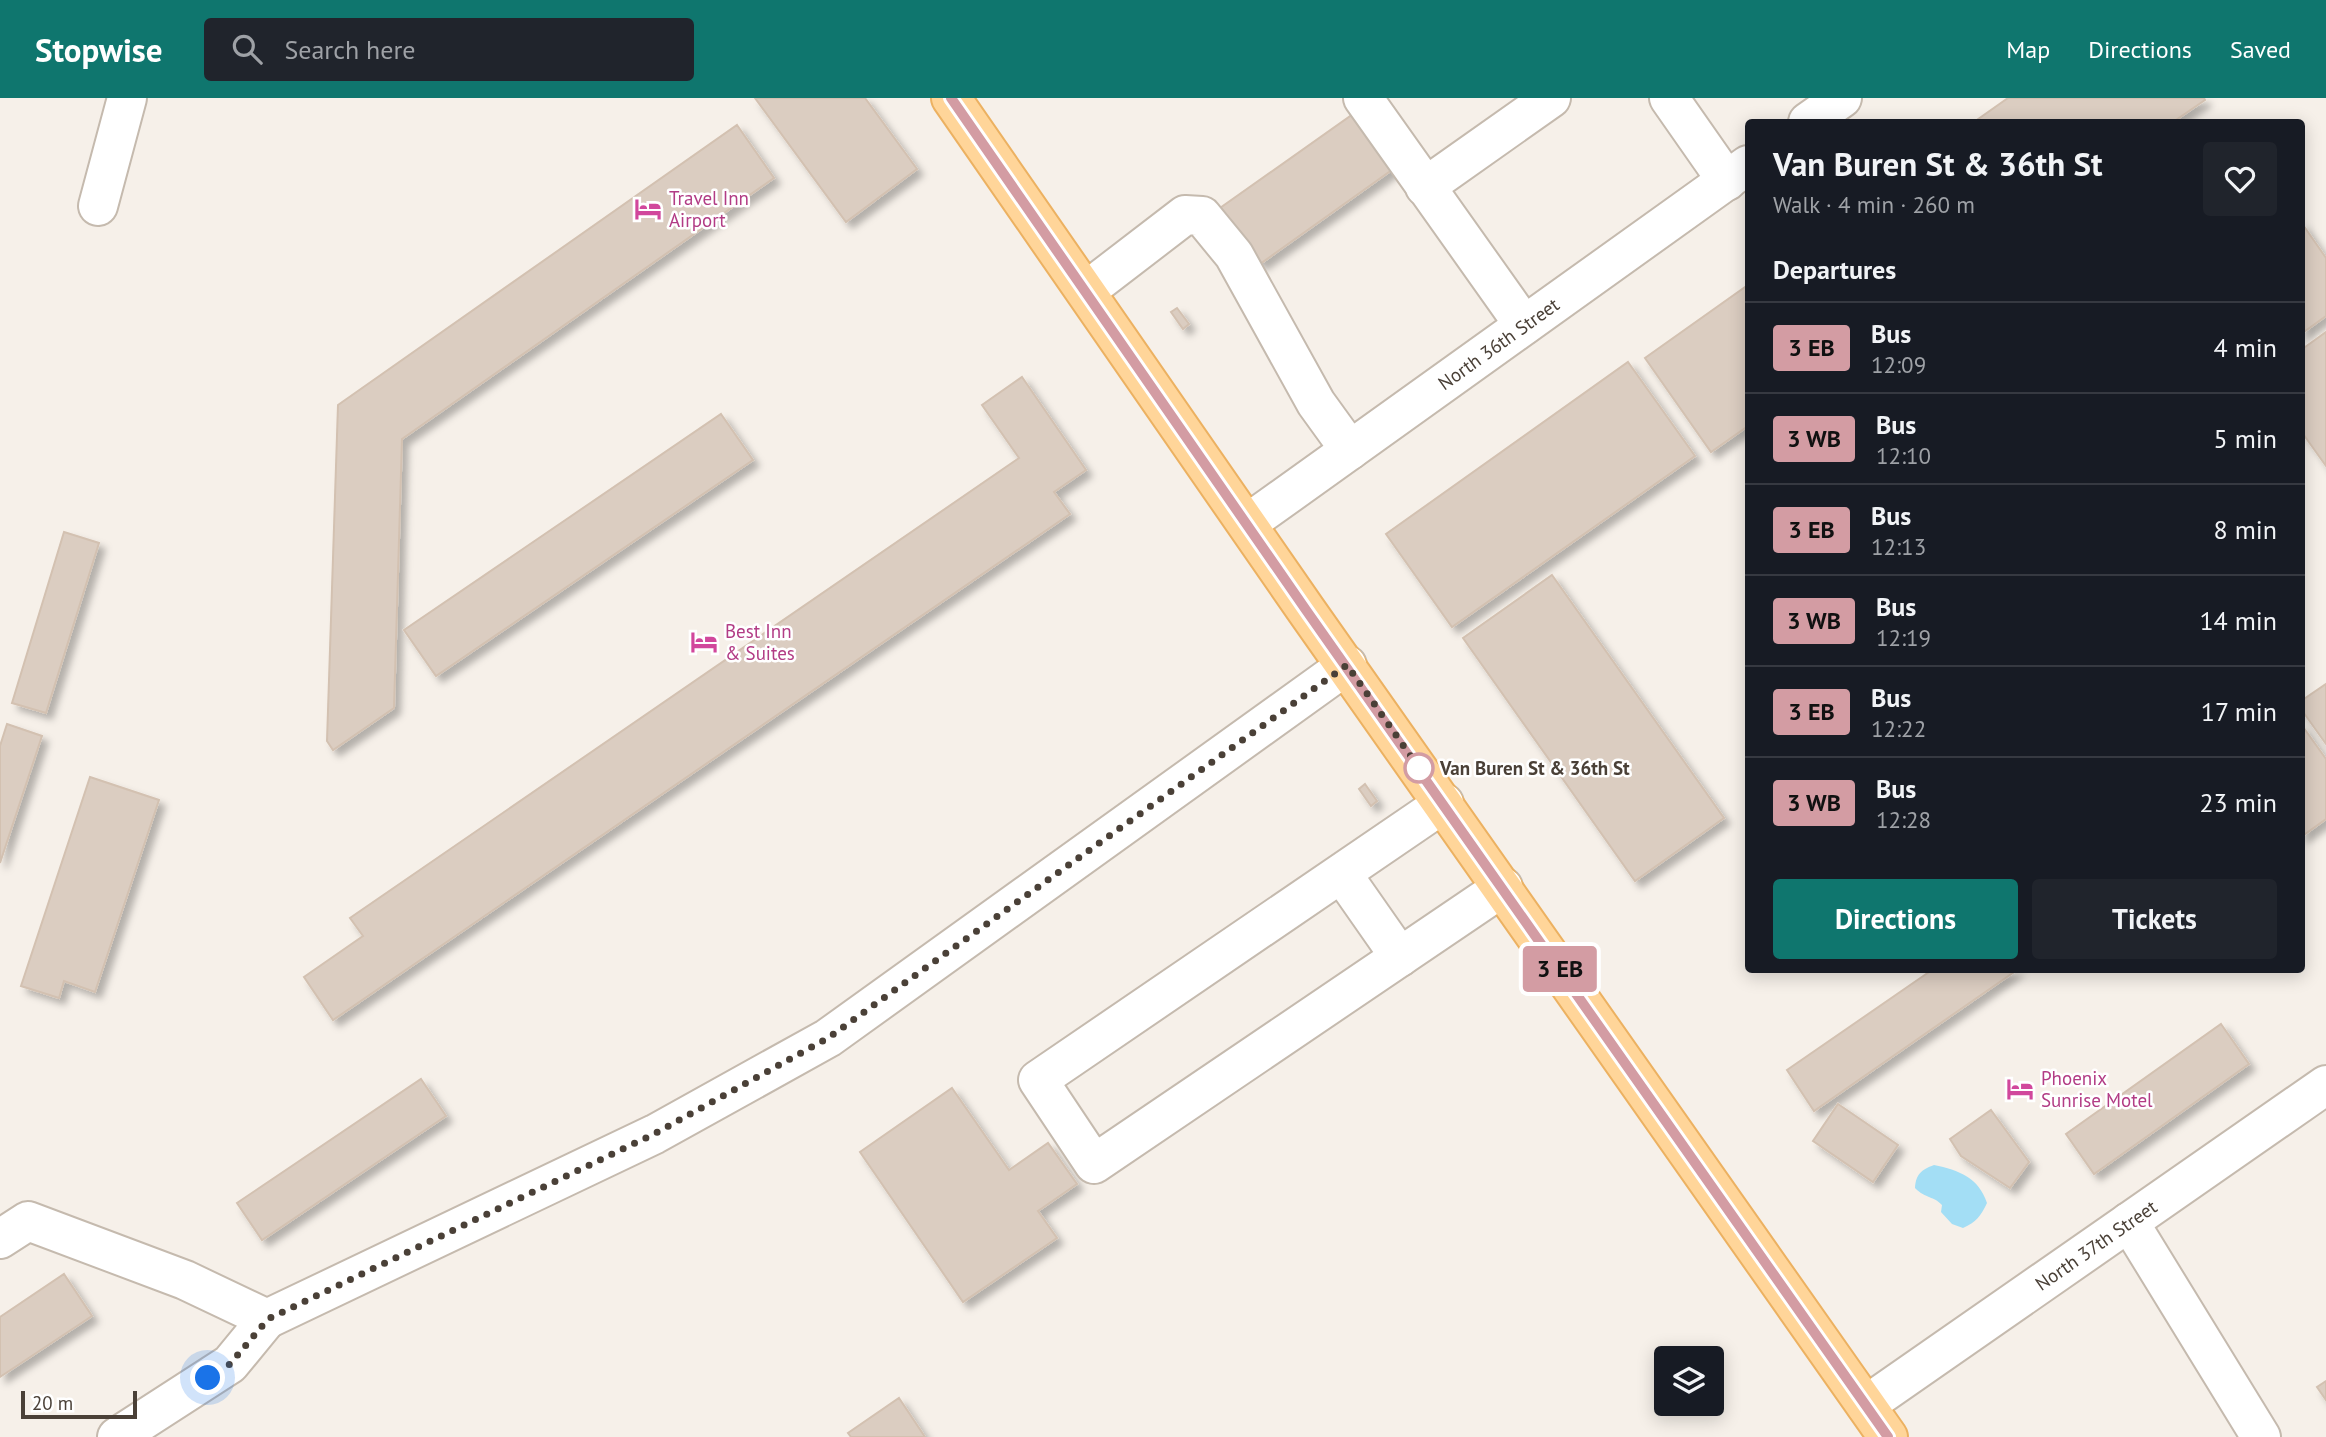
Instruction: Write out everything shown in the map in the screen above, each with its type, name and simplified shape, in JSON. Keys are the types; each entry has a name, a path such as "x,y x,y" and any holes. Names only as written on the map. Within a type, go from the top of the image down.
{"main road":[{"path":"951,98 1306,610 1888,1437"}],"street":[{"path":"99,206 127,98"},
{"path":"1363,98 1524,326"},
{"path":"1425,187 1551,98"},
{"path":"1669,98 1737,173"},
{"path":"1812,119 1842,98"},
{"name":"North 36th Street","path":"1248,523 1737,173"},
{"path":"1086,291 1185,215 1202,216 1234,255 1316,403 1350,450"},
{"path":"117,1437 230,1364 268,1319 654,1134 828,1038 1347,665"},
{"path":"1444,803 1038,1080 1094,1164 1503,887"},
{"path":"1342,874 1400,957"},
{"name":"North 37th Street","path":"1866,1405 2326,1085"},
{"path":"0,1239 28,1221 185,1280 268,1319"},
{"path":"2129,1222 2261,1437"}],"water":[{"path":"1934,1165 1967,1176 1983,1194 1987,1203 1985,1208 1968,1226 1963,1228 1952,1224 1941,1212 1942,1205 1915,1188 1920,1173"}],"building":[{"path":"755,98 865,98 917,169 846,222"},
{"path":"2008,98 2205,100 2177,119 1978,119"},
{"path":"1356,112 1396,167 1260,264 1220,208"},
{"path":"737,125 774,178 402,439 394,708 333,750 327,741 338,405"},
{"path":"2305,228 2326,258 2326,316 2305,331"},
{"path":"1745,287 1745,428 1711,452 1645,358"},
{"path":"1177,308 1189,324 1183,329 1171,312"},
{"path":"2326,332 2326,466 2305,437 2305,347"},
{"path":"1628,362 1695,456 1452,627 1386,534"},
{"path":"1022,377 1086,470 1054,492 1070,514 333,1020 304,977 363,936 350,918 1019,458 982,405"},
{"path":"721,414 753,460 436,676 404,630"},
{"path":"64,532 99,543 46,713 12,703"},
{"path":"1552,575 1724,818 1635,881 1463,638"},
{"path":"2326,684 2326,744 2305,715 2305,698"},
{"path":"7,724 42,736 0,863 0,746"},
{"path":"2305,730 2326,759 2326,819 2305,834"},
{"path":"90,777 159,800 95,992 64,981 59,998 21,986"},
{"path":"1365,784 1377,801 1371,806 1359,789"},
{"path":"1928,973 2013,973 1814,1111 1787,1070"},
{"path":"2221,1024 2249,1064 2094,1174 2066,1134"},
{"path":"421,1079 446,1116 262,1240 237,1203"},
{"path":"952,1088 1009,1170 1048,1143 1077,1184 1038,1211 1057,1238 963,1302 860,1152"},
{"path":"1838,1104 1898,1145 1873,1182 1813,1141"},
{"path":"1991,1110 2029,1162 2010,1188 1961,1156 1950,1139"},
{"path":"64,1274 92,1316 0,1377 0,1317"},
{"path":"2326,1381 2326,1400 2317,1387"},
{"path":"899,1398 925,1437 851,1437 848,1433"}],"bus line":[{"path":"951,98 1306,610 1361,684 1888,1437"}],"place":[{"name":"Travel Inn Airport","path":"648,209"},
{"name":"Best Inn & Suites","path":"704,642"},
{"name":"Van Buren St & 36th St","path":"1419,768"},
{"name":"Phoenix Sunrise Motel","path":"2020,1089"}],"route":[{"path":"208,1378 230,1364 268,1319 654,1134 828,1038 1347,665 1419,768"}]}
